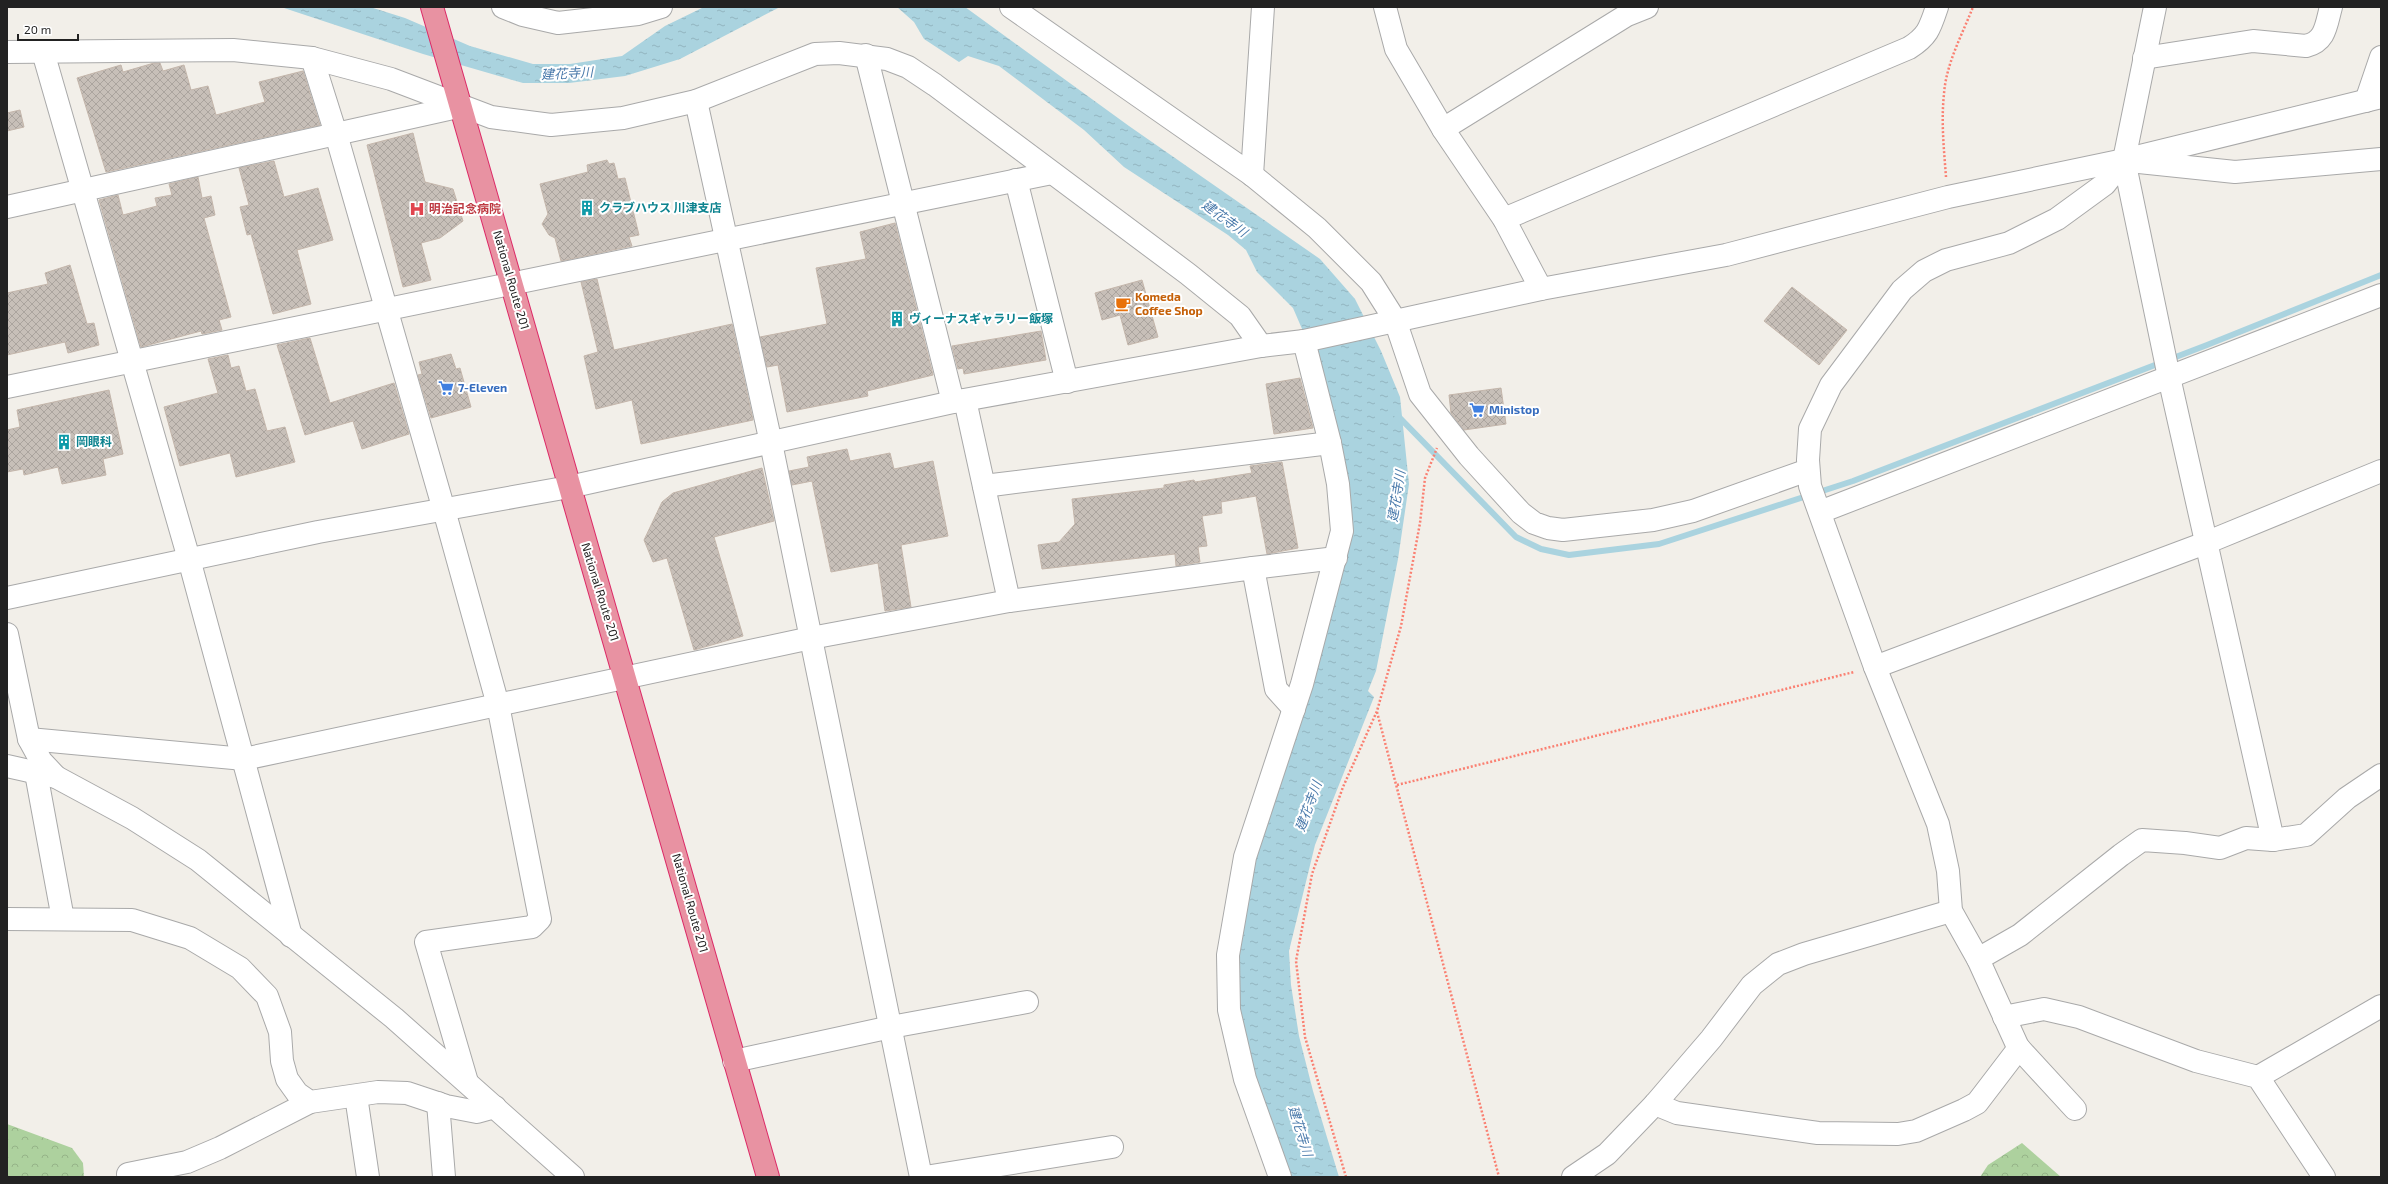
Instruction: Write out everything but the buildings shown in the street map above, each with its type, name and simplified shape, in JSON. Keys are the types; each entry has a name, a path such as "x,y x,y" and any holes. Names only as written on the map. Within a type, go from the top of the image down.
{"highway":[{"name":"National Route 201","path":"432,7 459,96 569,487 626,679 768,1177"}],"street":[{"path":"503,7 523,15 558,23 638,14 662,7"},
{"path":"1010,7 1252,174 1317,228 1371,282 1420,394 1446,428 1521,513 1534,523 1548,528 1563,530 1653,520 1694,511 1808,470"},
{"path":"1252,174 1263,7"},
{"path":"1385,7 1396,49 1443,129 1504,220 1541,289"},
{"path":"1443,129 1626,15 1647,7"},
{"path":"1504,220 1909,48 1923,39 1930,28 1937,7"},
{"path":"2155,7 2124,160 2169,377 2208,542 2273,840"},
{"path":"2144,58 2253,41 2306,46 2314,44 2324,33 2331,7"},
{"path":"7,52 233,50 312,58 459,96 491,117 551,125 623,118 696,101 815,54 839,53 866,55 887,59 908,67 1188,274 1240,316 1261,346"},
{"path":"43,52 189,559 291,936"},
{"path":"866,55 903,203 984,486 1010,601"},
{"path":"7,598 318,532 569,487 959,401 1261,346 1304,341 1541,289 1726,255 1948,197 2124,160 2374,99 2381,57"},
{"path":"312,58 336,134 444,510 498,705 540,919 532,927 426,942 467,1082"},
{"path":"7,207 336,134 459,96"},
{"path":"696,101 771,443 921,1177"},
{"path":"2124,160 2234,172 2381,159"},
{"path":"2075,1109 2019,1048 1978,959 1951,911 1948,871 1938,824 1875,667 1810,486 1808,470 1810,429 1831,385 1902,290 1924,271 1946,260 2010,243 2057,219 2105,184 2124,160"},
{"path":"7,387 512,282 1052,173"},
{"path":"1016,180 1067,382"},
{"path":"1820,512 2381,295"},
{"path":"1280,1177 1243,1071 1229,1010 1228,955 1245,857 1294,709 1336,558 1342,531 1338,484 1330,443 1304,341"},
{"path":"984,486 1330,443"},
{"path":"1875,667 2208,542 2381,471"},
{"path":"29,739 244,759 626,679 811,638 1010,601 1336,558"},
{"path":"1253,568 1276,690 1294,709"},
{"path":"7,634 29,739 41,761 46,775 63,919"},
{"path":"7,766 46,775 132,818 198,860 394,1018 573,1177"},
{"path":"1978,959 2020,935 2142,840 2185,843 2220,848 2246,838 2273,840 2306,834 2347,798 2381,775"},
{"path":"1573,1177 1607,1154 1655,1104 1711,1039 1752,985 1778,964 1804,954 1951,911"},
{"path":"7,919 132,920 190,938 240,968 268,996 280,1032 282,1061 287,1079 297,1093 310,1102"},
{"path":"734,1061 890,1027 1027,1002"},
{"path":"2258,1077 2381,1006"},
{"path":"2004,1017 2044,1009 2079,1017 2196,1061 2258,1077 2324,1177"},
{"path":"1655,1104 1677,1114 1818,1133 1898,1134 1916,1131 1964,1110 1977,1102 2019,1048"},
{"path":"128,1174 182,1170 220,1148 310,1102 378,1092 406,1093 438,1103 476,1112 495,1107"},
{"path":"356,1096 368,1177"},
{"path":"438,1103 444,1177"},
{"path":"925,1177 1112,1147"}],"path":[{"path":"1948,197 1943,144 1944,94 1950,64 1973,7"},
{"path":"1346,1177 1305,1037 1296,961 1312,874 1343,787 1377,711 1401,626 1420,523 1425,478 1446,428"},
{"path":"1396,785 1875,667"},
{"path":"1377,711 1499,1177"}],"green space":[{"path":"7,1124 72,1148 83,1163 84,1177 7,1177"},
{"path":"2022,1143 2061,1177 1980,1177 1988,1165"}],"water":[{"name":"建花寺川","path":"281,7 370,7 405,18 470,46 533,64 570,64 622,56 665,26 704,7 780,7 680,59 625,76 569,83 523,83 423,54"},
{"name":"建花寺川","path":"897,7 965,7 1129,126 1320,259 1355,299 1381,351 1400,397 1409,484 1398,559 1376,671 1368,691 1374,697 1315,845 1289,951 1291,985 1299,1036 1313,1091 1339,1177 1287,1177 1244,1042 1236,986 1242,922 1254,857 1341,559 1315,359 1293,308 1257,272 1246,250 1228,235 1124,167 1084,130 999,66 968,56 959,62 924,39 914,22"}],"waterway":[{"path":"1397,415 1516,537 1541,549 1569,555 1659,544 1853,481 2207,345 2381,275"}],"place":[{"name":"クラブハウス 川津支店","path":"587,208"},
{"name":"明治記念病院","path":"417,209"},
{"name":"Komeda Coffee Shop","path":"1123,304"},
{"name":"ヴィーナスギャラリー飯塚","path":"897,319"},
{"name":"7-Eleven","path":"446,388"},
{"name":"Ministop","path":"1477,410"},
{"name":"岡眼科","path":"64,442"}]}
